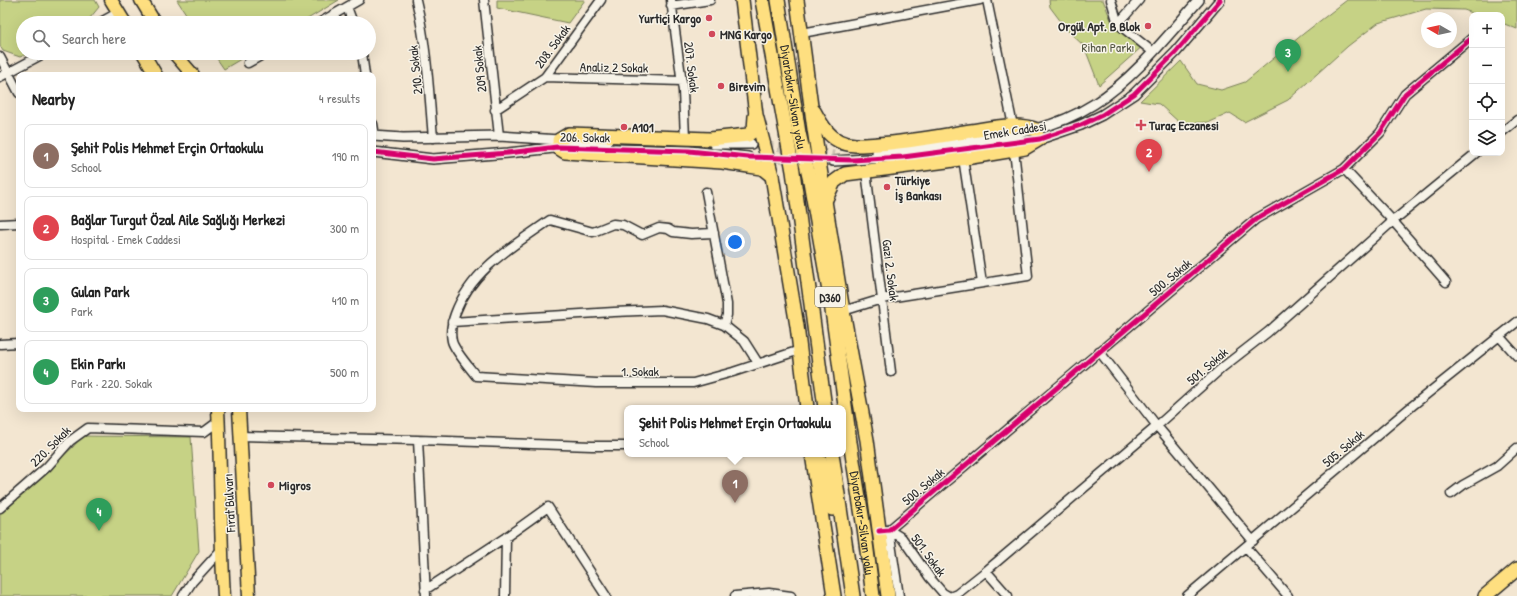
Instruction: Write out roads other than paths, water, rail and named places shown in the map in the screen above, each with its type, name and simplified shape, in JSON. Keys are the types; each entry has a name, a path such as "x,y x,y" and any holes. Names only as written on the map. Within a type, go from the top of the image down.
{"highway":[{"path":"742,0 756,115 772,176 800,350 807,405"},
{"name":"D360","path":"762,0 793,171 825,405"},
{"name":"Diyarbakır-Silvan yolu","path":"778,0 799,133 810,181 831,303 845,405"},
{"path":"797,0 810,104 843,311 884,530 888,596"},
{"path":"810,104 826,130 833,137 850,145 884,144 1013,126 1030,127 1038,134 1025,148 845,174 838,178 830,189 825,201"},
{"path":"756,115 754,130 748,135 710,139 569,134 558,144 565,152 722,162 747,165 762,168 772,176"},
{"path":"854,372 864,528"},
{"name":"Diyarbakır-Silvan yolu","path":"846,413 873,596"},
{"path":"812,457 834,596"},
{"path":"820,457 853,591"},
{"path":"832,457 853,591"},
{"path":"1485,596 1517,569"}],"main road":[{"path":"111,0 121,16"},
{"path":"141,0 151,16"},
{"path":"147,60 154,72"},
{"path":"180,60 190,72"},
{"name":"Fırat Bulvarı","path":"239,412 239,436 249,596"},
{"name":"Fırat Bulvarı","path":"218,415 221,550 224,596"}],"street":[{"path":"331,16 359,0"},
{"name":"210. Sokak","path":"416,0 422,23 428,73 433,138"},
{"name":"209 Sokak","path":"484,0 499,136"},
{"name":"208. Sokak","path":"495,110 545,77 600,0"},
{"path":"671,3 710,0"},
{"path":"802,33 980,0"},
{"path":"987,0 1013,126"},
{"path":"1111,0 1118,24 1153,52"},
{"path":"1118,24 1139,0"},
{"name":"Emek Caddesi","path":"1038,134 1094,104 1110,92 1153,52 1199,0"},
{"name":"Emek Caddesi","path":"834,158 1009,135 1038,134 1081,125 1102,115 1134,94 1176,52 1220,0"},
{"name":"207. Sokak","path":"671,3 682,81 685,138"},
{"path":"348,7 351,16"},
{"path":"111,16 118,12"},
{"name":"500. Sokak","path":"884,530 1256,219 1344,169 1380,133 1405,94 1469,41"},
{"path":"0,57 16,87"},
{"path":"0,77 32,60"},
{"path":"248,63 253,60"},
{"path":"363,60 365,72"},
{"name":"Analiz 2 Sokak","path":"545,77 682,81"},
{"path":"1505,130 1517,120"},
{"name":"206. Sokak","path":"376,136 433,138 499,136 558,144 748,157"},
{"path":"558,144 751,144"},
{"name":"206. Sokak","path":"376,152 433,159 508,153 558,144"},
{"path":"843,311 882,299 1028,276 1014,150"},
{"name":"501. Sokak","path":"952,596 957,594 986,571 1157,426 1223,367 1268,332 1393,221 1472,156"},
{"path":"963,158 982,283"},
{"path":"1344,169 1393,221 1446,282"},
{"name":"Gazi 2. Sokak","path":"866,171 891,372"},
{"path":"706,192 727,304 724,325"},
{"path":"714,233 691,234 673,232 668,229 659,228 642,235 623,226 613,224 594,232 550,220 508,248 475,277 459,301 452,322 662,310 708,318 724,325 744,341 758,363"},
{"path":"0,224 16,223"},
{"name":"1. Sokak","path":"452,322 452,341 465,363 476,376 596,383 693,383 800,350"},
{"name":"505. Sokak","path":"1187,596 1412,406 1517,322"},
{"path":"1499,336 1517,356"},
{"path":"0,344 16,343"},
{"path":"1099,351 1157,426 1253,541"},
{"name":"220. Sokak","path":"0,508 46,467 70,441 88,428 204,432 218,415"},
{"path":"239,436 624,446"},
{"path":"418,440 425,593"},
{"path":"1451,494 1463,485 1497,466 1517,448"},
{"path":"425,593 548,507 606,596"},
{"path":"884,530 899,596"},
{"name":"501. Sokak","path":"884,530 902,538 930,578 943,593 948,596"},
{"path":"505,596 506,537"},
{"path":"1246,547 1288,596"},
{"path":"183,596 192,582 221,550"},
{"path":"986,571 1008,596"},
{"path":"735,596 770,593 791,596"}],"tunnel":[{"path":"751,144 834,155"},
{"path":"748,157 833,161"}],"place":[{"name":"Yurtiçi Kargo","path":"709,18"},
{"name":"Orgül Apt. B Blok","path":"1148,26"},
{"name":"MNG Kargo","path":"712,34"},
{"name":"Gulan Park","path":"1288,72"},
{"name":"Birevim","path":"721,86"},
{"name":"Turaç Eczanesi","path":"1141,125"},
{"name":"A101","path":"624,127"},
{"name":"Bağlar Turgut Özal Aile Sağlığı Merkezi","path":"1149,172"},
{"name":"Türkiye İş Bankası","path":"887,187"},
{"name":"Migros","path":"271,485"},
{"name":"Şehit Polis Mehmet Erçin Ortaokulu","path":"735,503"},
{"name":"Ekin Parkı","path":"99,531"}],"park label":[{"name":"Rihan Parkı","path":"1108,47"}]}
